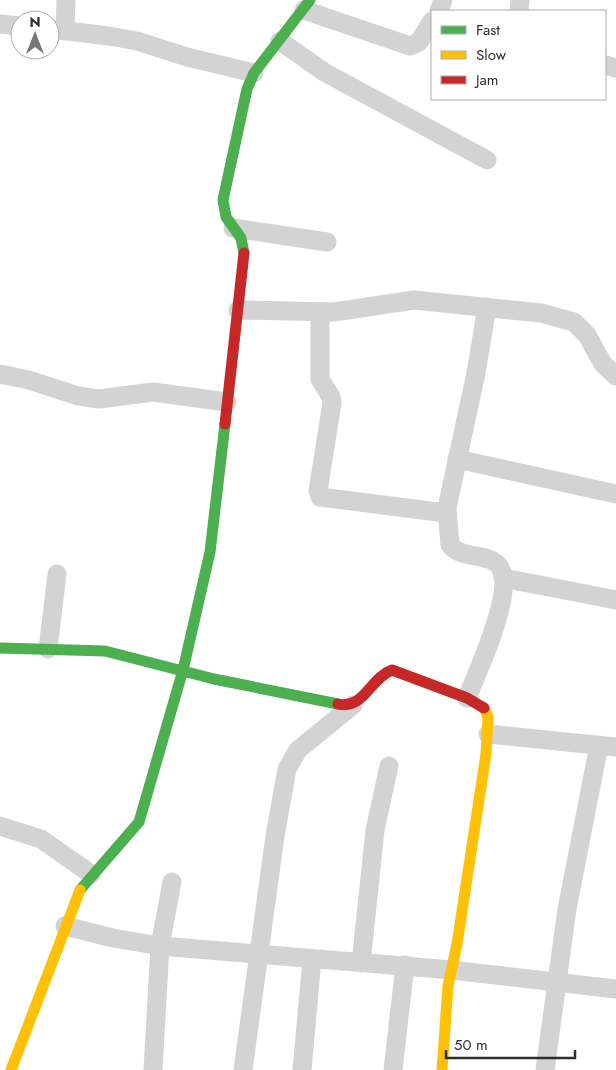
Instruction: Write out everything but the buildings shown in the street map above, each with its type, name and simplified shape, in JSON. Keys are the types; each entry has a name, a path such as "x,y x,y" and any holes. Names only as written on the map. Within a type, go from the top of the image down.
{"street":[{"path":"60,22 66,0"},
{"path":"11,1070 79,891 91,874 133,832 139,822 183,670 210,552 238,310 244,246 226,217 222,200 247,89 254,73 307,5 410,46 419,42 431,23"},
{"path":"60,30 137,41 187,57 254,73"},
{"path":"280,41 324,72 487,160"},
{"path":"616,63 616,68"},
{"path":"234,228 327,242"},
{"path":"238,310 350,311 414,300 542,313 574,322 587,335 603,364 616,376"},
{"path":"466,698 498,617 504,591 500,567 495,562 454,550 449,539 446,513 476,373 487,307"},
{"path":"320,312 320,379 331,397 332,403 318,491 320,497 446,513"},
{"path":"0,374 90,398 100,399 153,392 227,402"},
{"path":"457,459 616,494"},
{"path":"48,649 56,574"},
{"path":"503,578 616,600"},
{"path":"0,648 106,651 320,701 353,705"},
{"path":"244,1070 287,769 298,750 363,699 385,671 392,670 466,698 486,709 488,734 481,794 446,1003 442,1070"},
{"path":"488,734 608,746 568,909 556,981 545,1070"},
{"path":"361,962 376,830 389,766"},
{"path":"0,826 41,839 91,874"},
{"path":"153,1070 160,946 172,882"},
{"path":"65,926 113,938 160,946 405,965 616,989"},
{"path":"302,1070 312,959"},
{"path":"393,1070 405,965"}],"traffic: fast":[{"path":"244,253 241,238 226,217 223,200 247,89 254,73 310,0"},
{"path":"80,890 139,822 183,670 210,552 225,424"},
{"path":"0,648 105,651 214,679 338,704"}],"traffic: slow":[{"path":"442,1070 448,986 457,944 486,754 488,717 484,708"},
{"path":"11,1070 80,890"}],"traffic: jam":[{"path":"225,424 244,253"},
{"path":"338,704 347,705 361,698 384,674 392,670 467,698 484,708"}]}
